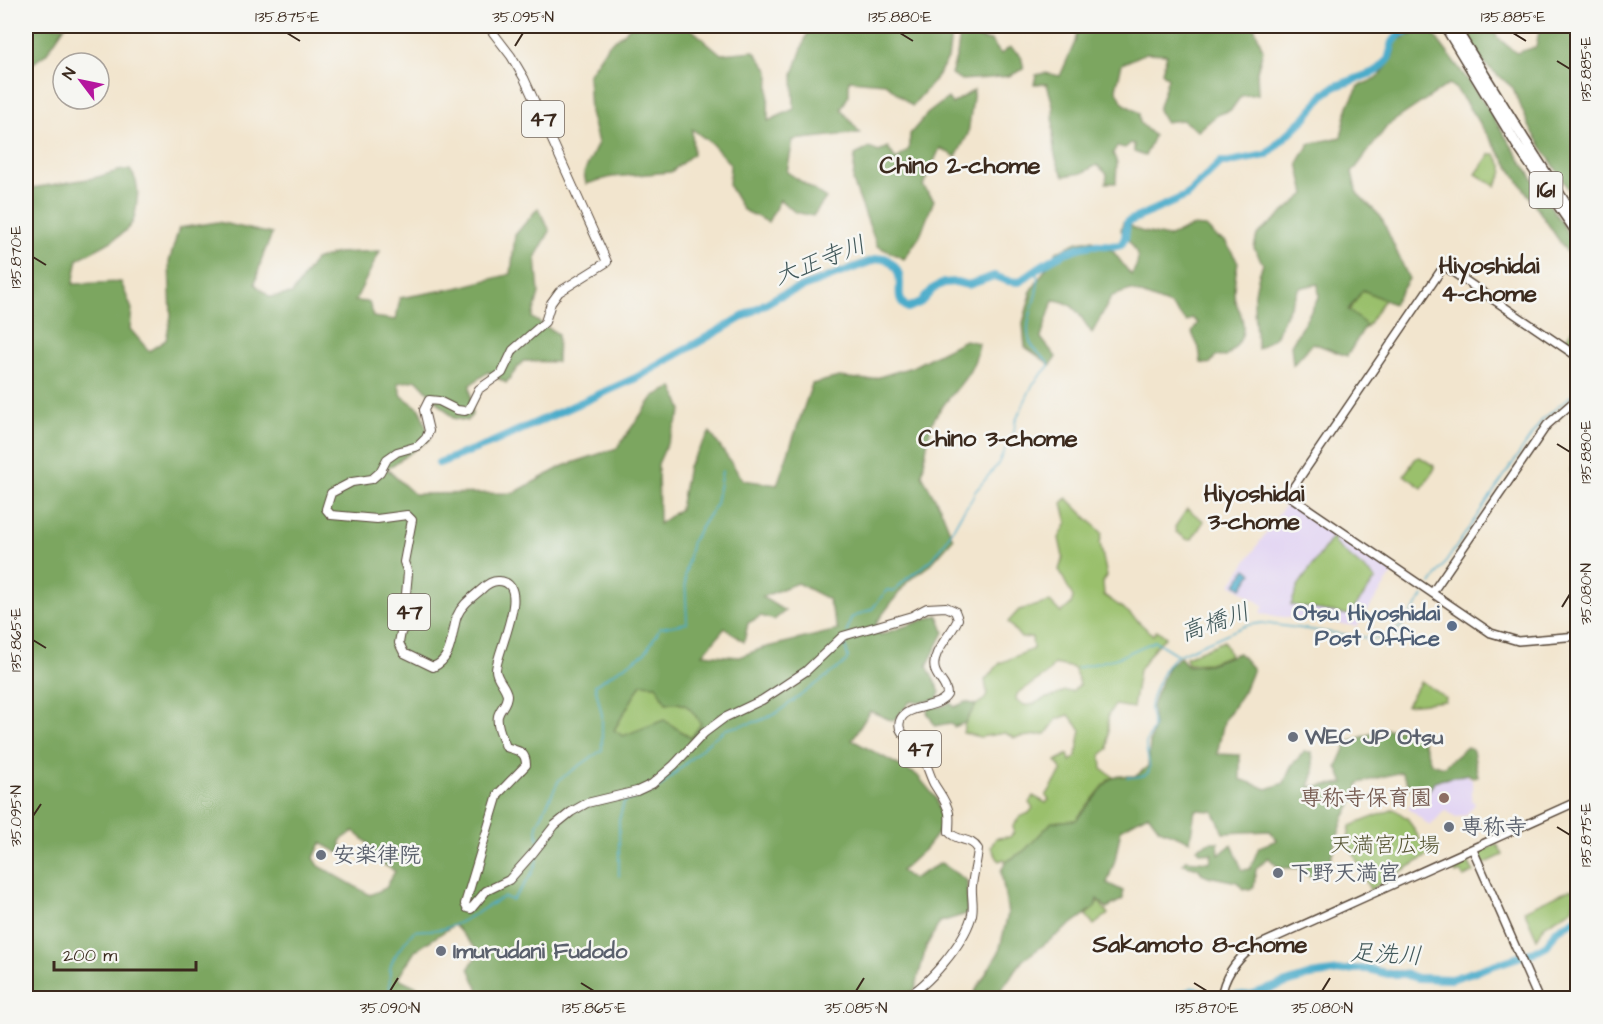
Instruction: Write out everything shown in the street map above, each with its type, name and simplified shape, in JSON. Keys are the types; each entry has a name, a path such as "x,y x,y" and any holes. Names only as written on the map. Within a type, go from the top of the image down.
{"highway":[{"name":"161","path":"1445,26 1578,223"},
{"name":"161","path":"1455,26 1464,51 1530,165 1578,234"}],"main road":[{"name":"47","path":"488,26 512,56 524,78 607,262 558,292 551,303 545,322 513,350 502,373 480,389 469,409 458,410 439,401 429,400 424,410 429,431 426,438 418,446 397,452 387,459 380,472 372,479 352,482 331,493 326,509 331,515 377,519 401,514 407,515 412,520 404,562 408,573 406,594 408,623 401,632 399,643 404,653 433,667 441,664 447,657 458,615 463,605 488,583 499,581 509,585 514,592 511,620 497,663 496,674 507,693 505,703 498,715 498,726 506,747 522,752 526,757 526,765 498,794 466,898 467,908 471,909 486,891 509,880 555,825 587,803 637,791 652,784 674,765 704,733 723,718 762,700 806,671 846,635 936,606 946,606 956,611 958,615 957,624 942,645 934,665 936,674 947,691 945,699 907,712 899,724 901,732 916,743 944,799 949,811 948,832 954,838 970,841 978,849 972,886 973,912 966,930 947,958 919,990 904,999"}],"street":[{"path":"1578,357 1444,266 1288,495 1500,637 1531,641 1578,636"},
{"path":"1432,593 1546,425 1578,398"},
{"path":"1222,995 1230,971 1242,955 1252,948 1578,801"},
{"path":"1473,850 1538,999"}],"shaded area":[{"path":"1289,504 1393,573 1357,626 1260,614 1264,606 1231,584 1285,505"},
{"name":"専称寺保育園","path":"1465,773 1472,780 1472,800 1475,804 1466,815 1456,817 1445,810 1430,826 1408,808 1418,797 1427,793 1434,781"}],"green space":[{"path":"26,26 65,26 46,54 26,68"},
{"path":"630,26 691,26 690,28 721,54 754,51 769,71 768,121 794,109 793,74 807,34 824,26 952,27 948,59 933,82 912,106 885,83 849,80 849,95 841,109 860,133 793,140 787,172 826,198 813,216 795,212 780,200 768,222 743,210 729,186 730,164 712,144 692,129 693,154 671,172 612,177 586,184 584,173 598,143 590,112 588,75 608,45"},
{"path":"961,26 977,26 980,39 991,41 1001,54 1010,47 1021,56 1024,69 1009,76 961,80 951,74 957,55"},
{"path":"1110,26 1254,26 1263,50 1257,71 1258,94 1241,96 1231,110 1217,115 1198,131 1182,120 1165,122 1158,110 1168,78 1162,72 1167,54 1146,53 1122,64 1116,89 1123,103 1139,113 1140,123 1154,136 1145,156 1134,152 1134,144 1131,143 1125,148 1117,146 1113,153 1117,163 1116,183 1106,183 1107,174 1097,165 1082,173 1064,176 1054,150 1053,107 1047,84 1034,84 1036,75 1045,73 1060,76 1075,42 1077,31"},
{"path":"1459,26 1492,26 1497,37 1516,53 1536,47 1540,26 1577,26 1577,203 1529,126 1513,88 1478,58"},
{"path":"1429,28 1478,94 1577,247 1577,267 1457,90 1449,84 1388,125 1352,173 1357,193 1381,217 1409,279 1393,304 1363,290 1348,310 1366,325 1347,356 1313,343 1293,365 1291,345 1319,297 1318,284 1299,288 1275,337 1258,349 1254,316 1255,296 1263,264 1254,248 1257,235 1305,194 1298,163 1309,144 1341,137 1348,106 1359,86 1379,77 1392,59 1397,40"},
{"path":"974,90 968,134 956,157 940,148 923,186 934,200 920,236 904,259 877,246 853,182 855,155 869,148 879,152 888,147 896,160 909,149 910,134 927,114 948,98 952,104"},
{"path":"1490,154 1495,154 1503,170 1495,186 1476,174"},
{"path":"130,170 138,188 135,215 132,223 121,234 78,259 73,284 121,282 132,309 130,329 149,351 166,340 171,316 169,262 179,228 218,222 272,234 255,284 270,297 292,294 315,260 337,253 380,251 355,301 369,302 373,317 396,320 400,298 456,288 511,274 515,235 538,208 550,231 536,256 539,294 532,318 558,334 557,362 523,361 506,383 488,372 470,385 472,415 467,421 453,418 417,380 398,383 402,396 420,409 430,439 387,469 414,494 514,493 563,466 617,448 654,396 673,387 682,410 658,464 659,524 680,509 688,466 710,432 743,480 777,485 812,384 839,377 869,380 912,367 965,340 979,343 973,366 934,419 928,438 922,475 941,509 953,539 931,564 908,581 876,623 880,635 938,615 944,632 927,666 940,692 937,700 910,702 893,721 870,711 852,740 917,775 936,798 943,826 925,849 901,871 912,879 941,863 967,881 967,914 940,922 926,947 915,990 897,998 487,998 480,993 469,968 479,952 454,925 415,951 398,978 440,998 26,998 26,189","holes":["797,583 828,599 838,630 763,648 739,657 703,654 725,628 744,642 748,623 761,616 774,620 785,611 762,597","641,684 656,685 666,703 679,703 688,707 701,724 691,738 664,720 623,736 614,730","354,831 372,847 361,860 376,860 395,871 386,888 370,895 319,866 314,858 321,843 341,854 341,840"]},
{"path":"1123,222 1140,231 1168,237 1192,226 1206,227 1216,237 1225,241 1238,262 1234,296 1243,321 1241,338 1226,357 1216,356 1210,364 1201,363 1199,348 1192,333 1198,323 1192,318 1187,322 1170,305 1131,290 1112,296 1092,333 1072,307 1061,301 1053,300 1041,338 1056,357 1051,365 1025,347 1023,323 1030,293 1057,251 1078,242 1092,240 1113,251 1131,275 1138,257 1121,230"},
{"path":"1365,287 1384,300 1366,328 1346,315"},
{"path":"1577,322 1577,352 1566,344 1566,339"},
{"path":"1420,457 1434,466 1434,470 1422,488 1404,475 1416,458"},
{"path":"1571,469 1577,473 1577,500 1574,500"},
{"path":"1067,498 1102,533 1100,543 1107,576 1103,582 1104,595 1128,612 1153,635 1157,630 1166,637 1155,647 1139,670 1133,708 1115,705 1108,715 1108,749 1101,755 1102,769 1114,777 1109,779 1076,820 1052,822 1024,851 1006,862 1004,859 999,861 991,847 996,838 1010,837 1014,832 1013,826 1020,817 1029,813 1033,808 1029,803 1033,796 1046,803 1049,800 1046,796 1062,771 1056,761 1068,754 1070,761 1076,757 1081,730 1069,715 1057,719 1046,734 1014,738 1005,733 980,737 963,733 965,723 976,705 985,699 987,694 985,680 1000,663 1033,649 1032,637 1021,638 1008,622 1019,610 1050,602 1061,613 1071,604 1073,597 1059,570 1063,557 1059,538 1067,523 1062,503","holes":["1054,664 1074,668 1080,685 1072,691 1064,691 1031,705 1024,705 1016,699 1017,694 1048,673"]},
{"path":"1187,509 1204,521 1192,539 1188,540 1176,532 1175,527"},
{"path":"1332,537 1335,539 1334,543 1376,579 1349,615 1291,605 1298,586"},
{"path":"1224,641 1230,655 1209,663 1188,664 1186,657"},
{"path":"1239,653 1253,669 1244,691 1224,721 1217,754 1240,755 1240,779 1267,789 1284,783 1292,765 1304,752 1312,752 1314,772 1309,787 1344,783 1337,767 1348,742 1383,729 1419,731 1431,763 1443,767 1467,747 1473,751 1478,777 1473,778 1468,774 1435,781 1427,793 1415,795 1401,772 1359,783 1353,802 1344,817 1327,869 1314,880 1298,868 1279,868 1268,857 1256,869 1254,887 1250,890 1243,889 1237,882 1203,875 1198,868 1183,864 1185,860 1210,862 1212,854 1200,852 1197,848 1210,842 1218,842 1219,855 1232,844 1242,870 1250,869 1259,847 1277,840 1269,831 1224,833 1213,811 1195,810 1190,841 1159,829 1148,814 1121,829 1115,860 1107,883 1123,891 1123,899 1107,908 1097,899 1095,907 1023,960 995,998 971,998 999,952 1008,914 1001,871 1006,862 1024,851 1052,822 1076,820 1110,779 1119,776 1136,776 1148,766 1154,726 1152,707 1169,665 1180,657 1188,666 1209,664"},
{"path":"1421,681 1446,698 1445,701 1406,705"},
{"path":"641,684 656,685 666,703 679,703 691,710 701,724 691,738 664,720 623,736 614,730"},
{"path":"966,702 976,705 965,723 954,727 950,723 935,726 927,712 931,706 940,707 951,703 954,707"},
{"name":"天満宮広場","path":"1394,809 1408,819 1429,855 1370,890 1348,841 1350,826"},
{"path":"1497,844 1503,855 1482,865 1477,853"},
{"path":"1467,860 1474,872 1464,877 1461,872 1456,874 1452,866"},
{"path":"1577,888 1572,909 1544,926 1537,939 1524,910"},
{"path":"1098,900 1108,914 1094,925 1086,915 1095,907"}],"water":[{"path":"1246,569 1252,573 1242,588 1236,584"}],"waterway":[{"name":"大正寺川","path":"439,463 491,443 636,378 779,296 877,259 885,258 898,272 900,297 902,303 908,308 921,302 934,288 944,283 956,282 968,285 994,276 1019,282 1045,264 1072,250 1092,245 1121,245 1125,238 1127,222 1186,196 1221,162 1266,155 1306,117 1324,94 1334,87 1377,71 1388,60 1393,42 1397,37 1403,32 1428,26"},
{"path":"847,632 851,618 872,609 887,590 895,591 938,552 974,493 998,464 1014,433 1015,422 1033,384 1049,366 1049,363 1030,342 1028,333 1038,286 1035,270"},
{"name":"高橋川","path":"1431,584 1542,420 1578,390"},
{"path":"538,840 537,825 559,780 602,750 602,715 595,685 645,653 660,628 687,623 685,576 692,541 716,504 722,471"},
{"name":"高橋川","path":"1077,668 1117,658 1155,641 1178,655 1247,625 1262,623 1376,639 1392,634 1398,629 1423,596"},
{"path":"619,876 619,820 624,802 659,788 726,729 759,721 775,714 845,663 848,657 844,640"},
{"path":"1127,777 1138,777 1149,772 1146,744 1153,727 1151,702 1163,672 1177,656"},
{"path":"389,998 391,964 414,931 446,928 504,897 512,900 533,871 538,851"},
{"name":"足洗川","path":"1181,998 1184,994 1194,990 1213,997 1250,995 1311,975 1354,969 1404,974 1417,978 1451,979 1534,952 1547,945 1556,931 1578,918"}],"place":[{"name":"Otsu Hiyoshidai Post Office","path":"1452,626"},
{"name":"WEC JP Otsu","path":"1293,737"},
{"name":"専称寺保育園","path":"1444,798"},
{"name":"専称寺","path":"1449,827"},
{"name":"安楽律院","path":"321,855"},
{"name":"下野天満宮","path":"1278,873"},
{"name":"Imurudani Fudodo","path":"441,951"}],"district":[{"name":"Chino 2-chome","path":"960,166"},
{"name":"Hiyoshidai 4-chome","path":"1489,280"},
{"name":"Chino 3-chome","path":"998,439"},
{"name":"Hiyoshidai 3-chome","path":"1254,508"},
{"name":"Sakamoto 8-chome","path":"1200,945"}]}
